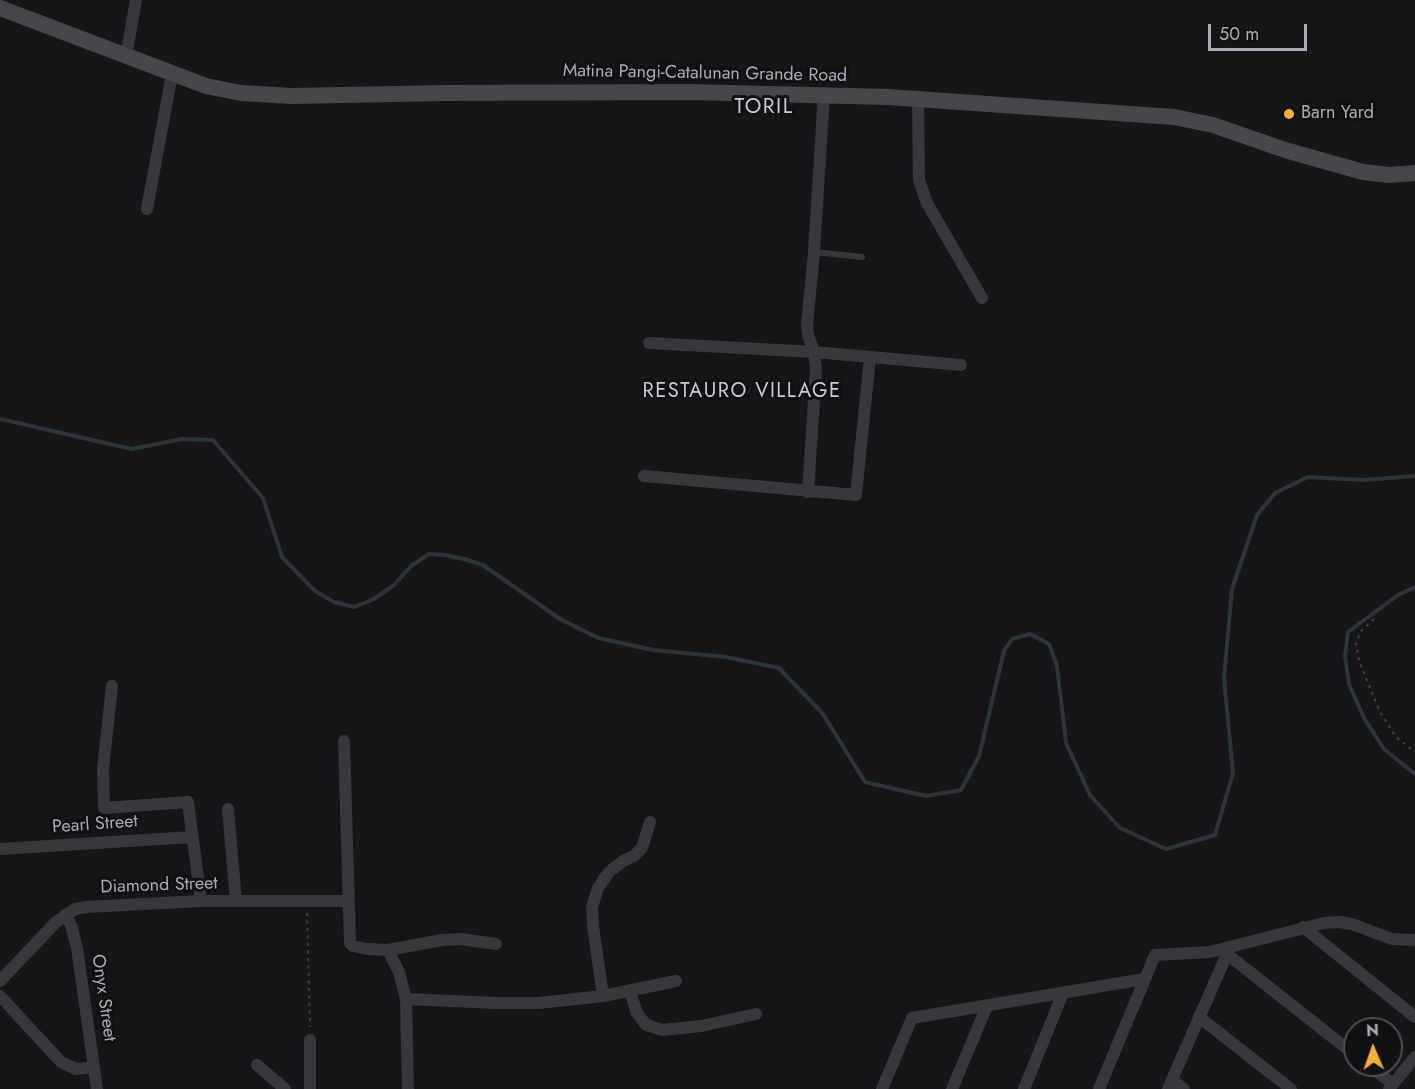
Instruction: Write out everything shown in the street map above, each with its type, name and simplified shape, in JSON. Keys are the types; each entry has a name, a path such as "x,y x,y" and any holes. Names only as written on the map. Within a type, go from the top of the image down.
{"street":[{"path":"126,57 136,0"},
{"name":"Matina Pangi-Catalunan Grande Road","path":"0,8 206,86 261,95 583,92 824,94 918,99 1193,120 1213,124 1326,163 1363,172 1389,175 1415,173"},
{"path":"147,208 172,74"},
{"path":"808,492 816,369 807,325 824,94"},
{"path":"918,99 920,180 927,202 982,298"},
{"path":"649,343 814,352 962,365"},
{"path":"644,476 856,495 870,357"},
{"path":"112,686 103,770 104,808 188,802 201,902"},
{"path":"344,741 350,943 358,948 388,950 442,940 460,939 496,944"},
{"path":"228,809 236,901"},
{"path":"603,996 592,926 592,907 598,888 609,872 642,848 650,822"},
{"name":"Pearl Street","path":"0,849 192,837"},
{"name":"Diamond Street","path":"0,981 65,915 86,907 236,901 348,901"},
{"name":"Onyx Street","path":"65,915 71,925 77,948 97,1089"},
{"path":"1099,1089 1155,955 1226,951 1303,927 1339,922 1352,924 1392,939 1415,940"},
{"path":"1303,927 1415,1017"},
{"path":"388,950 399,972 406,999 408,1089"},
{"path":"1184,1089 1170,1084 1226,951"},
{"path":"1226,951 1343,1045"},
{"path":"882,1089 912,1018 1144,979"},
{"path":"406,999 497,1004 539,1003 630,992 676,981"},
{"path":"630,992 637,1013 646,1025 662,1030 693,1027 756,1014"},
{"path":"1023,1089 1063,993"},
{"path":"0,996 61,1062 76,1069 94,1067"},
{"path":"952,1089 987,1006"},
{"path":"1199,1017 1291,1089"},
{"path":"310,1040 310,1089"},
{"path":"1391,1087 1415,1057"},
{"path":"257,1065 285,1089"}],"lane":[{"path":"814,252 862,257"}],"path":[{"path":"1374,619 1362,630 1356,642 1359,661 1380,712 1396,737 1415,752"},
{"path":"307,901 310,1040"}],"waterway":[{"path":"0,419 132,449 182,439 213,440 263,498 282,557 315,591 334,602 354,607 374,599 394,585 411,566 429,554 445,555 483,565 560,619 598,638 653,650 726,657 779,668 823,714 865,782 926,796 961,790 979,756 1004,651 1012,639 1030,634 1049,644 1057,666 1066,743 1090,795 1120,828 1166,849 1215,835 1233,773 1224,678 1232,589 1257,515 1275,493 1308,477 1364,480 1415,476"},
{"path":"1415,587 1398,595 1348,632 1345,656 1349,684 1364,718 1384,749 1415,774"}],"place":[{"name":"Barn Yard","path":"1289,114"}],"district":[{"name":"TORIL","path":"764,108"},
{"name":"RESTAURO VILLAGE","path":"742,392"}]}
